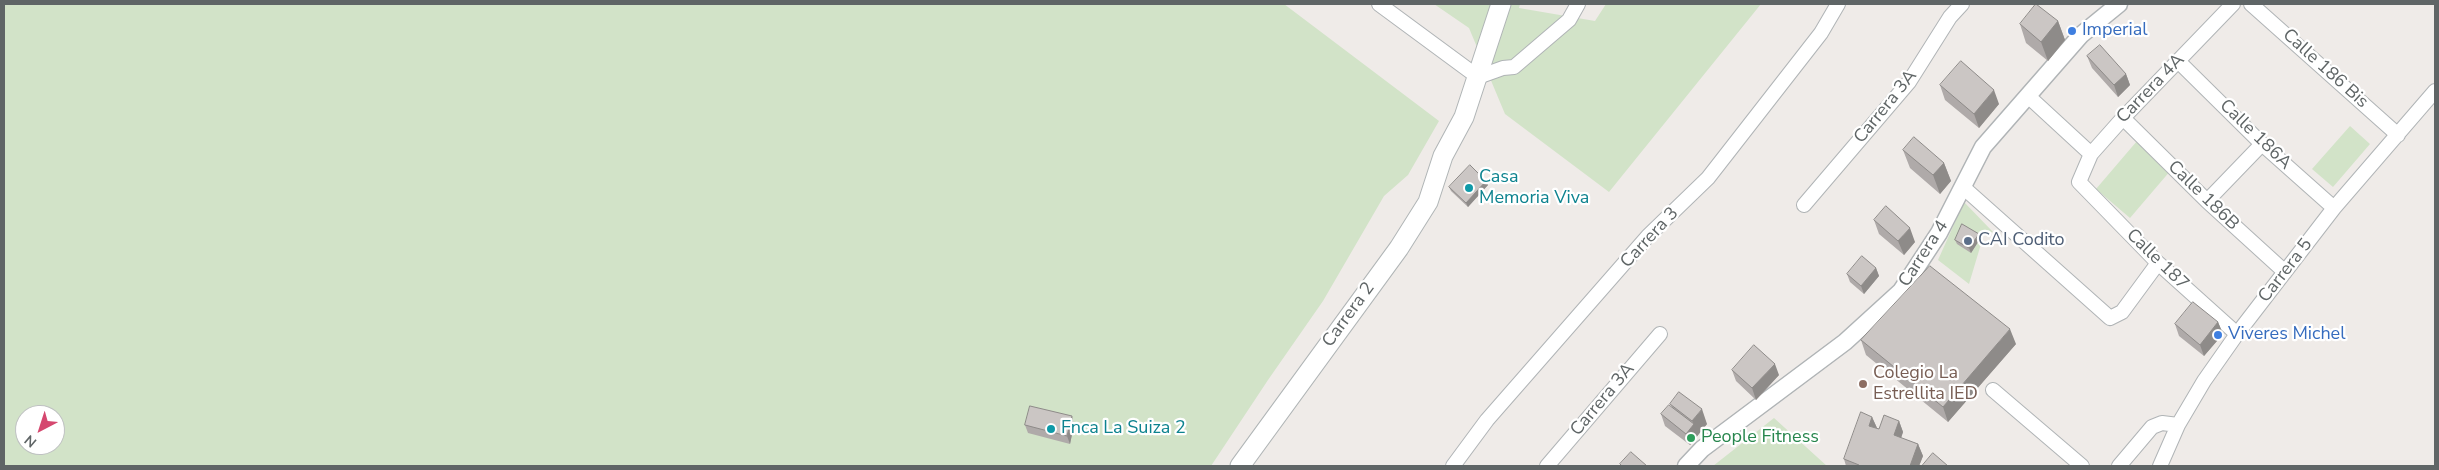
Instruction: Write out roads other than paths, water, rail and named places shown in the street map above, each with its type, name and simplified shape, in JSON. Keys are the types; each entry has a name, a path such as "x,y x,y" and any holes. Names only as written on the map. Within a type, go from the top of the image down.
{"main road":[{"name":"Carrera 2","path":"1240,466 1399,248 1428,202 1443,156 1464,117 1502,4"}],"street":[{"path":"1379,4 1478,77 1503,68 1514,68 1568,20 1578,4"},
{"name":"Carrera 3","path":"1453,466 1486,420 1648,236 1708,178 1821,33 1838,4"},
{"name":"Carrera 3A","path":"1804,205 1909,82 1950,17 1962,4"},
{"name":"Carrera 4","path":"1686,466 1702,449 1845,342 1901,291 1915,273 1964,188 1983,147 2081,34 2119,4"},
{"name":"Carrera 4A","path":"2079,182 2091,154 2123,118 2233,4"},
{"name":"Calle 186 Bis","path":"2251,4 2398,135"},
{"name":"Calle 186A","path":"2178,61 2262,144 2334,208"},
{"name":"Carrera 5","path":"2160,466 2178,425 2204,380 2236,334 2334,208 2435,91"},
{"path":"2028,96 2091,154"},
{"name":"Calle 186B","path":"2123,118 2207,201 2285,272"},
{"path":"2207,201 2262,144"},
{"name":"Calle 187","path":"2079,182 2158,262 2236,334"},
{"path":"1964,188 2110,318 2122,312 2158,262"},
{"name":"Carrera 3A","path":"1547,466 1660,334"},
{"path":"1993,390 2082,466"},
{"path":"2118,466 2152,427 2162,423 2178,425"}],"place":[{"name":"Imperial","path":"2072,31"},
{"name":"Casa Memoria Viva","path":"1469,188"},
{"name":"CAI Codito","path":"1968,241"},
{"name":"Viveres Michel","path":"2218,335"},
{"name":"Colegio La Estrellita IED","path":"1863,384"},
{"name":"Fnca La Suiza 2","path":"1051,429"},
{"name":"People Fitness","path":"1691,438"}]}
